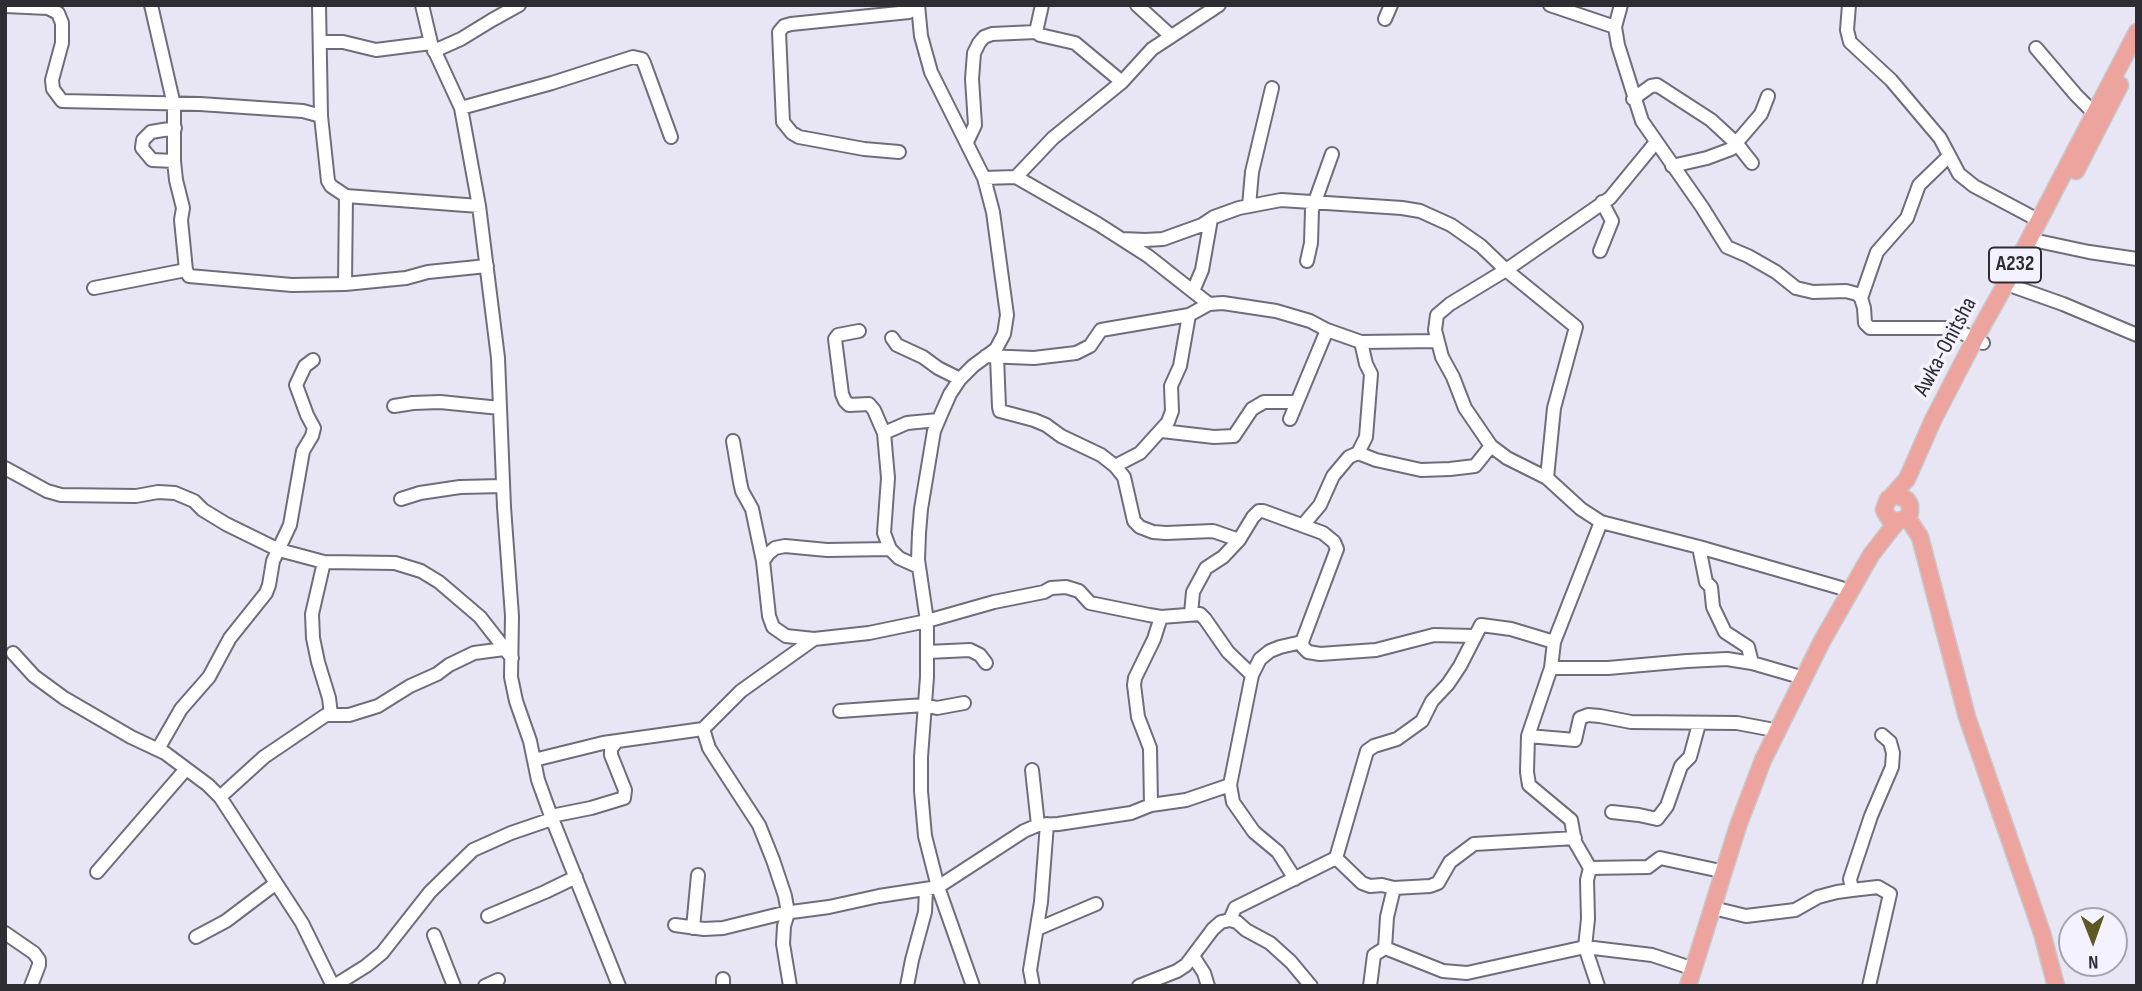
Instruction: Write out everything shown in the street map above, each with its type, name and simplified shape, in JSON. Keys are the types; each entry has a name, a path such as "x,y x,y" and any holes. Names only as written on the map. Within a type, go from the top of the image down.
{"main road":[{"name":"Awka-Onitsha","path":"1900,514 1980,340 2015,287 2038,220 2137,32"},
{"name":"Awka-Onitsha","path":"1900,514 1903,496 1892,496 1911,471 1933,420 1980,340 2033,240 2090,145 2137,52"},
{"name":"A232","path":"1679,986 1740,795 1769,729 1841,588 1900,514"},
{"name":"A232","path":"1688,986 1738,826 1763,760 1822,641 1871,555 1900,514"},
{"path":"1900,514 1915,528 1923,549 1967,718 2042,933 2056,986"}],"street":[{"path":"151,5 174,105 174,161 183,208 181,220 186,270 191,277 292,285 345,284 486,266"},
{"path":"319,5 321,116 328,181 331,186 346,196 479,206"},
{"path":"422,5 432,47 461,108 479,206 498,358 509,571 508,653 511,677 530,741 538,780 619,986"},
{"path":"320,42 342,42 376,50 432,47 461,39 519,5"},
{"path":"1036,32 1042,5"},
{"path":"1137,5 1171,36"},
{"path":"1017,177 1052,138 1122,82 1152,49 1219,5"},
{"path":"1385,19 1391,5"},
{"path":"1550,5 1615,27"},
{"path":"1621,5 1615,27 1618,45 1642,121 1727,247 1776,272 1796,288 1812,292 1852,292 1861,298"},
{"path":"1849,5 1847,30 1850,42 1891,80 1940,138 1959,174 1974,186 2038,220"},
{"path":"5,6 48,8 58,12 62,23 62,43 52,79 53,89 62,101 200,104 303,111 321,116"},
{"path":"899,152 864,149 799,137 792,133 783,122 779,32 784,26 911,10 931,72 985,178 995,220 1007,325 991,356 973,366 960,379 934,430 921,509 919,567 927,621 921,757 925,836 932,888 973,986"},
{"path":"967,142 975,125 972,79 974,53 984,37 992,34 1036,32 1075,43 1122,82"},
{"path":"2036,48 2094,113"},
{"path":"461,108 633,57 642,59 644,63 671,137"},
{"path":"1633,99 1651,86 1657,85 1711,120 1737,144 1752,163"},
{"path":"1249,206 1252,172 1272,88"},
{"path":"1672,166 1731,149 1760,114 1768,96"},
{"path":"174,161 152,160 142,148 143,140 151,132 175,128"},
{"path":"1656,142 1610,198 1437,315 1437,341 1465,408 1490,446 1507,458 1547,478 1581,509 1601,522 1841,588"},
{"path":"1307,261 1314,201 1332,154"},
{"path":"1949,156 1919,185 1907,218 1877,252 1861,298 1865,323 1870,328 1946,328 1980,340"},
{"path":"985,178 1017,177 1122,239 1172,273 1209,304"},
{"path":"345,284 346,196"},
{"path":"1122,239 1163,239 1249,206 1281,200 1420,211 1436,217 1466,234 1576,327 1554,408 1547,478"},
{"path":"1600,251 1612,221 1602,202"},
{"path":"1193,291 1202,270 1211,219"},
{"path":"2033,240 2089,253 2137,259"},
{"path":"94,288 186,270"},
{"path":"2015,287 2137,335"},
{"path":"991,356 1034,358 1076,353 1090,346 1101,330 1189,315 1209,304 1223,303 1276,311 1310,321 1361,342 1437,341"},
{"path":"1115,467 1140,453 1168,422 1172,411 1171,386 1180,366 1189,315"},
{"path":"1290,419 1327,330"},
{"path":"859,331 838,335 835,339 842,394 849,405 872,405 884,433 888,478 884,533 890,549 899,558 919,567"},
{"path":"892,338 902,349 923,357 937,368 960,379"},
{"path":"1358,453 1367,428 1371,382 1361,342"},
{"path":"991,356 1000,411 1046,425 1061,436 1101,454 1124,477 1134,521 1140,527 1166,533 1213,531 1239,540"},
{"path":"158,749 181,709 209,677 230,638 265,593 273,561 290,525 303,451 314,428 296,385 305,366 313,360"},
{"path":"394,406 413,402 440,402 500,408"},
{"path":"1162,431 1214,437 1234,436 1252,409 1264,402 1296,402"},
{"path":"884,433 907,423 939,420"},
{"path":"733,441 742,491 752,509 763,561 767,605 773,626 786,636 814,639 869,633 927,621 1051,588 1066,587 1079,590 1090,603 1161,617 1191,614 1203,616 1228,652 1252,675"},
{"path":"1303,525 1320,505 1333,476 1349,457 1358,453 1421,470 1450,469 1475,466 1490,446"},
{"path":"5,468 47,491 61,495 136,496 158,492 175,493 194,501 226,524 279,550 324,562 395,563 421,571 439,582 480,617 508,653"},
{"path":"401,499 460,487 503,486"},
{"path":"1191,614 1193,592 1206,568 1223,557 1239,540 1259,511 1323,533 1334,542 1337,549 1303,642 1303,647 1308,652 1320,654 1376,650 1434,635 1473,636"},
{"path":"1598,986 1585,947 1588,919 1587,880 1590,868 1575,842 1571,820 1529,785 1527,772 1528,736 1551,668 1554,642 1601,522"},
{"path":"763,561 775,548 785,546 827,550 890,549"},
{"path":"1699,547 1706,582 1711,587 1713,607 1725,632 1748,647 1752,663"},
{"path":"324,562 312,614 316,650 331,714"},
{"path":"1151,805 1150,748 1138,717 1134,685 1161,617"},
{"path":"1230,920 1235,908 1336,858 1367,751 1397,739 1423,721 1432,701 1460,666 1479,627 1483,624 1511,629 1554,642"},
{"path":"534,760 603,743 703,729 741,691 814,639"},
{"path":"1295,880 1278,852 1254,832 1233,802 1230,785 1252,675 1260,659 1280,646 1303,642"},
{"path":"927,652 970,650 980,655 986,663"},
{"path":"13,653 34,676 64,698 131,737 158,749 220,797 302,923 334,986 382,953 430,892 472,850 552,818 624,797 625,790 611,755 611,749 617,741"},
{"path":"220,797 264,757 331,714 349,715 379,706 410,686 474,653 508,653"},
{"path":"1551,668 1608,668 1727,659 1797,676"},
{"path":"840,711 924,705 937,708 964,703"},
{"path":"1528,736 1575,740 1580,718 1588,715 1631,722 1737,723 1769,729"},
{"path":"1612,812 1657,819 1667,806 1681,766 1690,757 1699,724"},
{"path":"703,729 709,748 759,825 785,896 788,913 783,944 790,986"},
{"path":"1852,890 1850,879 1853,865 1892,767 1893,753 1890,742 1882,735"},
{"path":"97,873 186,769"},
{"path":"1031,770 1042,825 1037,929 1030,970 1033,986"},
{"path":"675,925 723,929 788,913 932,888 1024,831 1042,825 1131,813 1151,805 1186,800 1230,785"},
{"path":"1336,858 1362,883 1370,886 1430,886 1438,883 1450,862 1474,844 1575,838"},
{"path":"1590,868 1648,867 1660,858 1716,870"},
{"path":"693,928 698,875"},
{"path":"488,916 576,877"},
{"path":"196,937 226,920 275,884"},
{"path":"1713,908 1746,916 1795,910 1818,897 1878,887 1890,894 1869,986"},
{"path":"908,986 912,960 932,888"},
{"path":"1385,948 1387,917 1394,888"},
{"path":"1037,929 1096,904"},
{"path":"1139,986 1186,965 1213,929 1221,922 1230,920 1270,943 1311,986"},
{"path":"5,933 34,953 38,960 39,965 31,986"},
{"path":"434,935 454,986"},
{"path":"1385,948 1443,971 1467,973 1585,947 1652,955 1685,966"},
{"path":"1370,986 1374,955 1385,948"},
{"path":"1193,956 1208,986"},
{"path":"485,986 498,980"}]}
